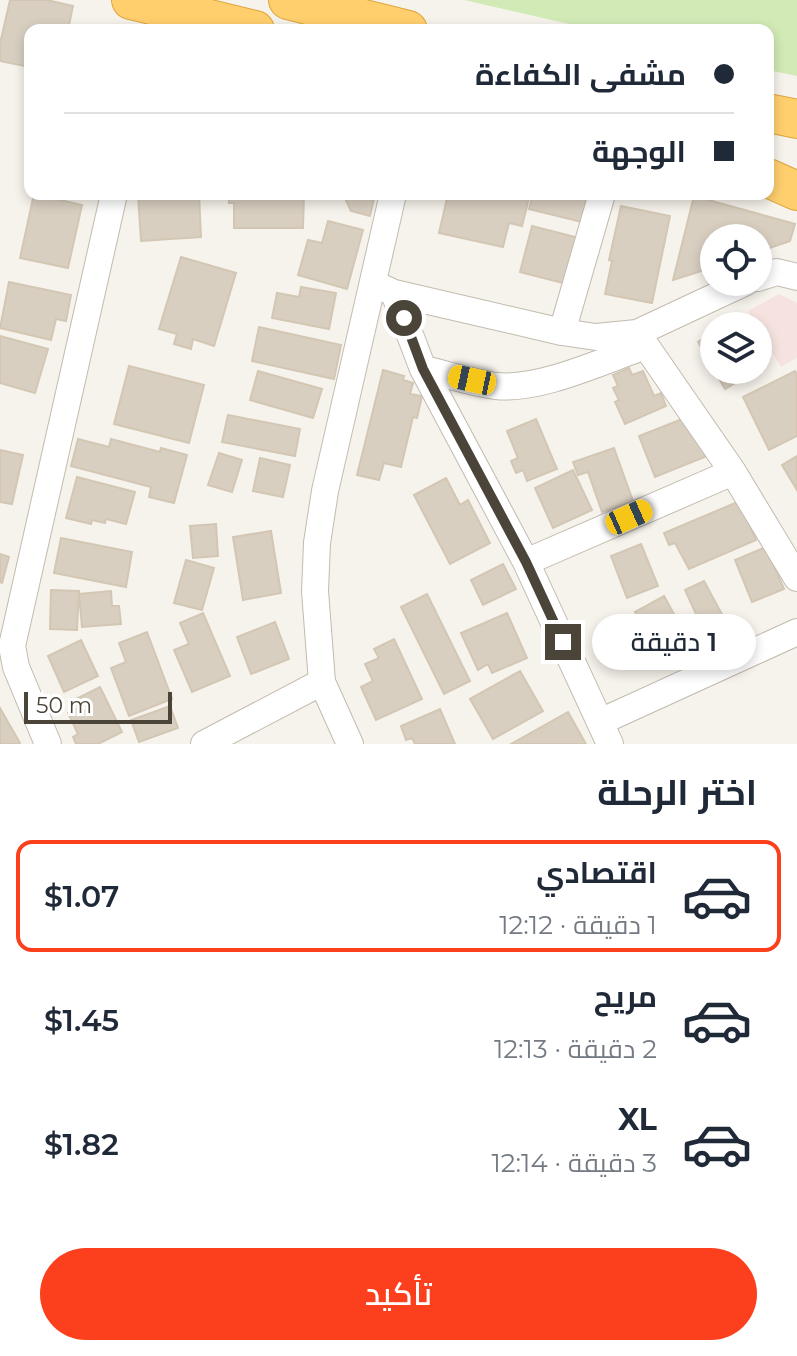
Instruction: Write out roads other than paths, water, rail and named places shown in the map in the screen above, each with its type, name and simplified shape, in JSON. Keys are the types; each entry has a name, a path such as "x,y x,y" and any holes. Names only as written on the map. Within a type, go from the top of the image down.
{"highway":[{"path":"288,0 384,24"},
{"path":"146,12 219,24"},
{"path":"774,114 797,119"},
{"path":"774,167 797,172"},
{"path":"774,181 797,191"}],"street":[{"path":"48,744 16,667 12,646 113,200"},
{"path":"350,744 322,682 315,591 317,543 325,491 384,288 392,200"},
{"path":"562,332 600,200"},
{"path":"772,274 797,277"},
{"path":"384,288 562,332 641,340"},
{"path":"384,288 423,369 526,562 605,733 797,632"},
{"path":"423,369 497,386 525,386 568,373 641,340 721,296"},
{"path":"641,340 733,472 797,578"},
{"path":"526,562 733,472"},
{"path":"204,744 322,682"}]}
